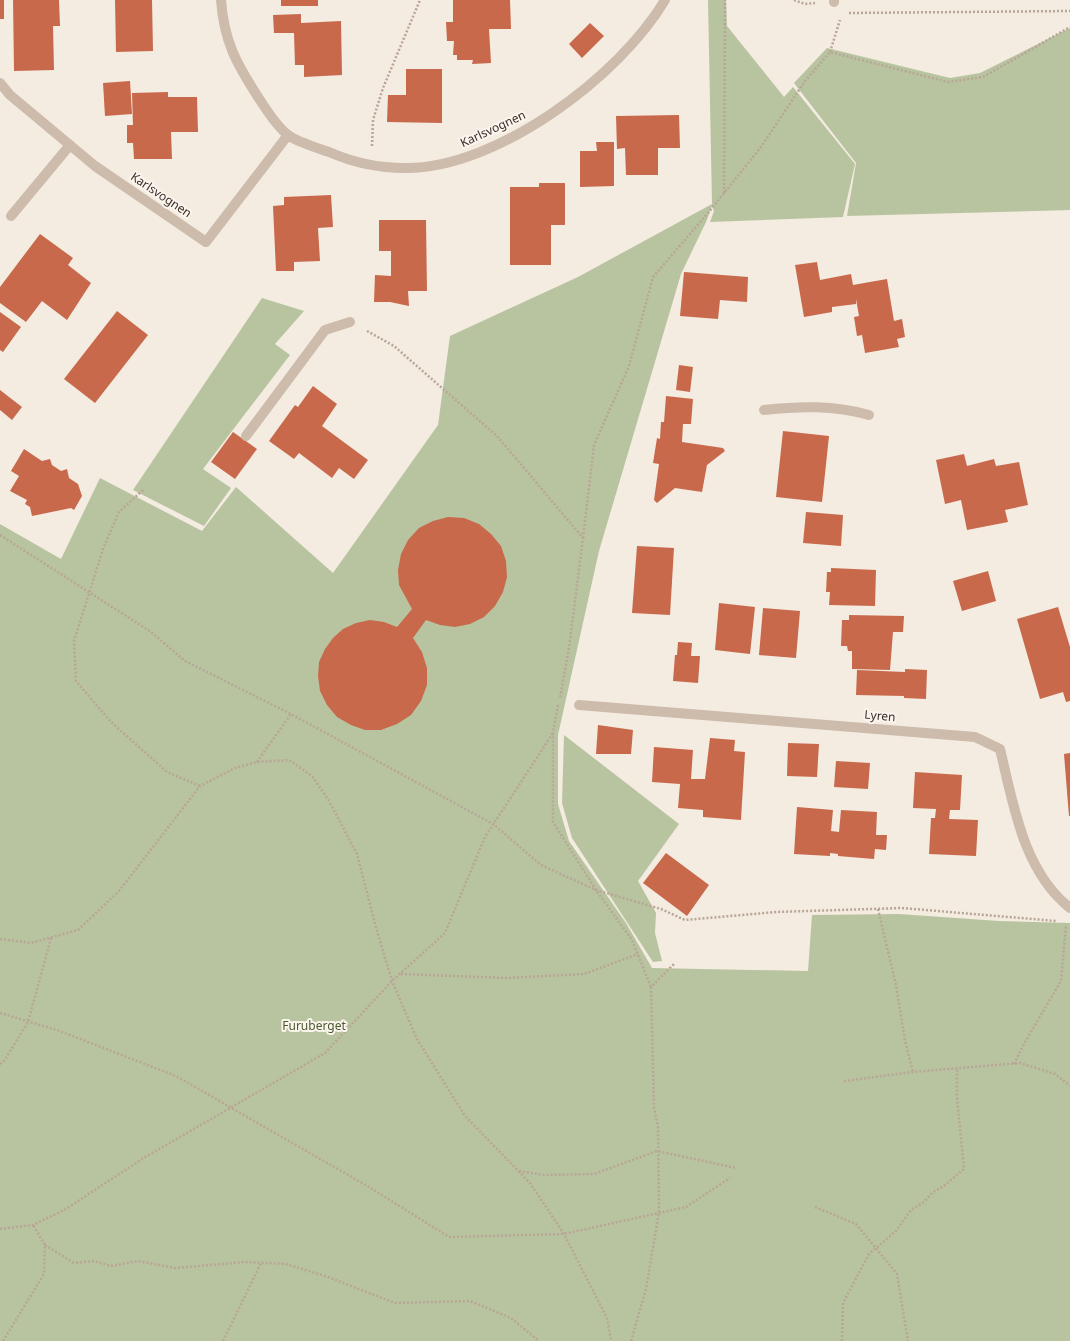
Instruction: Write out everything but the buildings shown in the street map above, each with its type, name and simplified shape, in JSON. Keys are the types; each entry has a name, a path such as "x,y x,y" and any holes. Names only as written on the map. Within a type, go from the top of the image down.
{"street":[{"name":"Karlsvognen","path":"221,0 222,18 227,38 236,62 267,110 288,135 347,160 370,166 406,168 447,162 480,152 532,126 565,104 617,59 637,40 665,0"},
{"name":"Karlsvognen","path":"0,83 10,95 95,166 206,242 288,135"},
{"path":"11,216 70,145"},
{"path":"246,436 324,330 350,322"},
{"path":"764,410 791,407 823,407 852,410 868,415"},
{"name":"Lyren","path":"579,706 974,737 1000,749 1018,823 1033,863 1052,888 1070,908"}],"path":[{"path":"370,166 373,120 383,88 420,0"},
{"path":"724,194 725,0"},
{"path":"876,13 1070,11"},
{"path":"631,1341 646,1289 659,1212 657,1151 658,1126 654,1108 651,987 632,940 596,890 553,822 553,732 569,648 594,445 629,366 653,277 724,194 761,147 805,81 830,52 840,25 840,19"},
{"path":"830,52 948,82 983,77 1070,27"},
{"path":"350,322 394,346 497,436 583,538"},
{"path":"144,490 119,512 102,549 74,640 76,681 111,722 167,772 200,786"},
{"path":"0,535 151,632 185,661 291,714 493,824 542,865 596,890 661,909 685,920 776,912 902,908 1059,921"},
{"path":"257,762 291,714"},
{"path":"0,1229 33,1225 66,1209 142,1159 325,1053 392,981 445,933 485,837 553,732"},
{"path":"0,939 31,943 78,930 119,891 200,786 235,768 257,762 289,760 312,776 328,799 357,854 376,931 392,981 417,1039 465,1116 530,1183 564,1234 607,1318 611,1341"},
{"path":"878,909 896,984 904,1041 913,1072"},
{"path":"1014,1064 1024,1042 1061,981 1068,922"},
{"path":"0,1064 4,1061 28,1022 51,937"},
{"path":"401,974 506,978 584,974 638,954"},
{"path":"651,987 675,963"},
{"path":"0,1013 57,1030 176,1076 369,1187 449,1237 564,1234 686,1207 730,1178"},
{"path":"844,1081 913,1072 987,1065 1020,1064 1055,1074 1070,1086"},
{"path":"842,1341 842,1303 869,1254 896,1231 911,1210 924,1202 933,1192 944,1186 964,1169 957,1098 957,1069"},
{"path":"518,1171 544,1175 594,1174 657,1151 736,1168"},
{"path":"815,1207 856,1224 897,1274 908,1341"},
{"path":"33,1225 45,1245 74,1263 94,1262 111,1266 138,1261 175,1268 245,1262 286,1264 321,1274 395,1303 470,1301 511,1318 539,1341"},
{"path":"3,1341 44,1274 45,1245"},
{"path":"223,1341 260,1263"}],"green space":[{"name":"Furuberget","path":"708,0 726,0 727,26 784,97 793,87 855,164 843,217 710,222 714,211 712,206 681,274 599,551 558,735 558,804 569,841 626,923 652,968 808,971 812,915 899,914 999,921 1070,923 1070,1341 0,1341 0,524 61,559 100,478 202,531 236,487 333,573 438,425 450,336 578,277 712,204"},
{"path":"1070,28 1070,210 847,216 856,163 794,83 827,48 950,78 980,73"},
{"path":"262,298 304,311 275,344 290,355 203,469 231,488 204,526 133,490"},
{"path":"564,735 679,824 638,881 656,913 655,933 662,961 653,962 572,838 562,803"}]}
